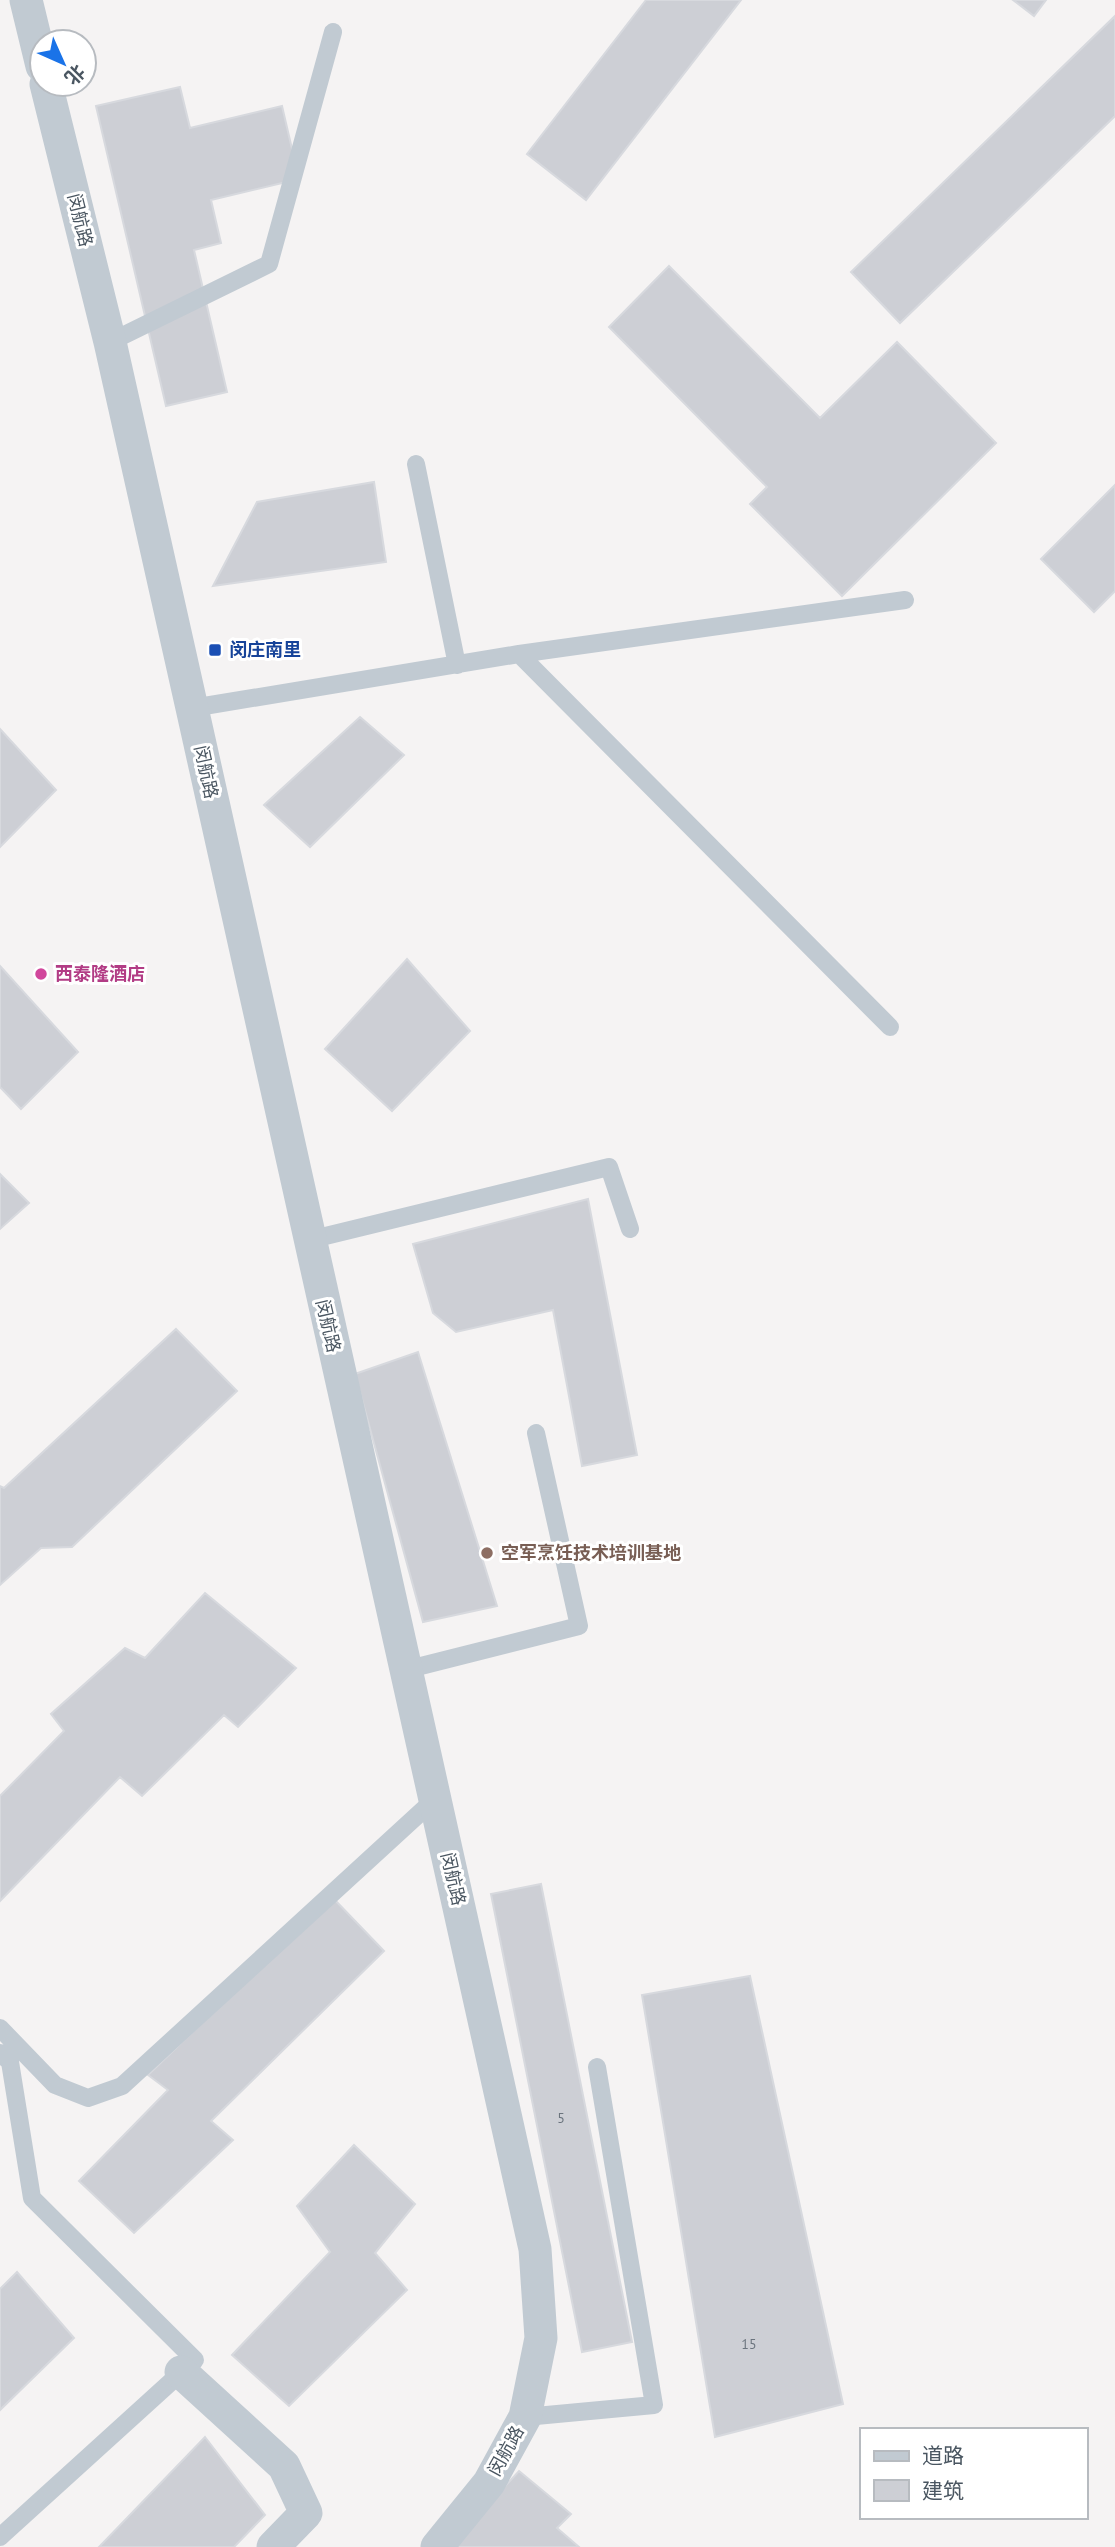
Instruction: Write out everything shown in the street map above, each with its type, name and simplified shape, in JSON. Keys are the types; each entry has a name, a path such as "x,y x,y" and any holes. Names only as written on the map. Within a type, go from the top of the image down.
{"street":[{"path":"26,0 33,28"},
{"name":"闵航路","path":"49,98 110,342 535,2249 541,2338 525,2417 489,2483 437,2547"},
{"path":"181,2372 284,2466 306,2512 273,2547"}],"lane":[{"path":"110,342 269,264 333,32"},
{"path":"416,464 457,664"},
{"path":"192,708 519,654 905,600"},
{"path":"519,654 890,1027"},
{"path":"309,1240 609,1167 630,1229"},
{"path":"405,1670 579,1626 536,1433"},
{"path":"0,2028 55,2085 88,2098 122,2086 434,1800"},
{"path":"0,2053 10,2062 32,2198 195,2360 0,2537"},
{"path":"525,2417 654,2405 597,2067"}],"building":[{"path":"646,0 741,0 586,200 527,154"},
{"path":"1013,0 1046,0 1034,16"},
{"path":"1115,16 1115,116 900,323 851,272"},
{"path":"180,87 190,128 282,106 299,179 211,200 221,243 194,250 227,392 166,406 96,106"},
{"path":"669,266 820,418 897,342 996,443 842,596 750,504 767,487 609,327"},
{"path":"374,482 386,562 213,586 257,502"},
{"path":"1115,485 1115,591 1094,612 1041,559"},
{"path":"360,717 404,755 310,847 264,805"},
{"path":"0,729 56,790 0,847"},
{"path":"407,959 470,1031 392,1111 325,1049"},
{"path":"0,966 78,1052 21,1109 0,1087"},
{"path":"0,1174 29,1203 0,1229"},
{"path":"588,1199 637,1455 582,1466 553,1310 456,1332 433,1313 413,1244"},
{"path":"176,1329 237,1391 72,1547 41,1548 0,1585 0,1486 4,1488"},
{"path":"418,1352 497,1606 423,1622 355,1374"},
{"path":"205,1593 296,1668 238,1727 224,1715 142,1796 120,1777 0,1901 0,1796 64,1731 51,1714 125,1648 145,1658"},
{"path":"541,1884 632,2342 582,2352 491,1894"},
{"path":"332,1897 384,1951 211,2121 233,2140 134,2233 79,2181 168,2090 148,2075"},
{"path":"750,1976 843,2404 715,2437 642,1995"},
{"path":"354,2145 415,2204 375,2253 407,2290 289,2406 232,2355 330,2252 297,2206"},
{"path":"17,2272 74,2338 0,2410 0,2289"},
{"path":"205,2437 265,2515 234,2547 99,2547"},
{"path":"519,2471 571,2514 557,2528 579,2547 449,2547"}],"place":[{"name":"闵庄南里","path":"215,650"},
{"name":"西泰隆酒店","path":"41,974"},
{"name":"空军烹饪技术培训基地","path":"487,1553"}]}
